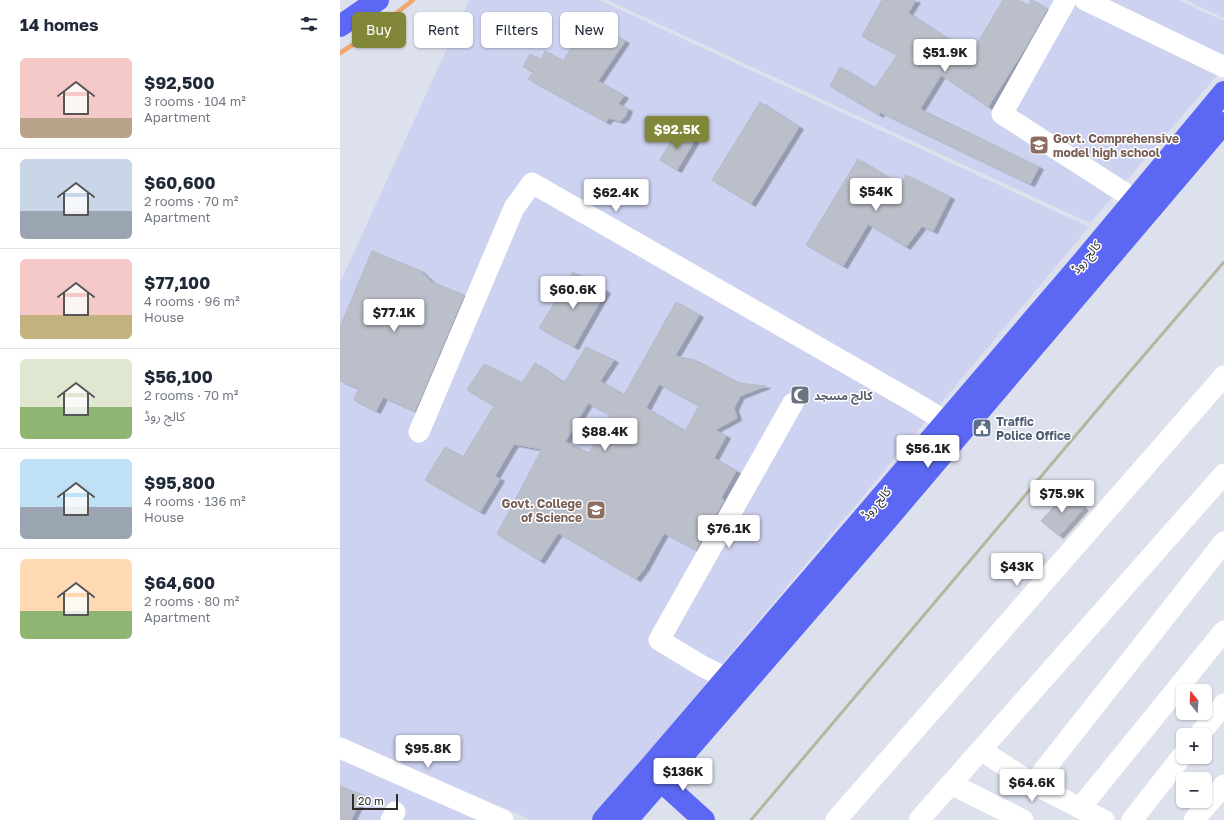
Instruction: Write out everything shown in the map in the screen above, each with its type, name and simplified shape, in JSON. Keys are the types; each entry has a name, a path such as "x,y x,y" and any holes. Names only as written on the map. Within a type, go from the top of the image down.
{"main road":[{"path":"340,26 378,0"},
{"name":"کالج روڈ","path":"603,820 946,422 1079,266 1224,92"},
{"name":"کالج روڈ","path":"627,820 880,528 1224,123"},
{"path":"658,785 689,820"},
{"path":"658,785 704,820"}],"street":[{"path":"1066,0 1002,114 1134,199"},
{"path":"1085,0 1224,67"},
{"path":"419,432 514,208 532,183 919,405 946,422"},
{"path":"836,820 1224,376"},
{"path":"726,678 702,666 659,640 793,403"},
{"path":"919,820 1224,474"},
{"path":"1033,784 1224,542"},
{"path":"1080,808 1224,631"},
{"path":"1205,728 1224,704"},
{"path":"340,748 504,820"},
{"path":"981,750 1033,784 1104,820"},
{"path":"1132,820 1176,764"},
{"path":"951,784 1024,820"},
{"path":"1194,820 1224,785"}],"shaded area":[{"name":"Govt. College of Science","path":"469,0 599,0 1089,227 591,820 532,820 340,737 340,283 447,48 473,48 473,12 464,12"},
{"name":"Govt. Comprehensive model high school","path":"607,0 1178,0 1224,21 1224,67 1090,223"},
{"path":"1186,0 1224,0 1224,18"},
{"path":"340,758 482,820 340,820"}],"building":[{"path":"882,0 916,0 908,13 971,54 1003,0 1018,0 1028,6 1032,0 1047,9 1027,45 988,107 941,75 920,109 1039,167 1030,184 880,112 879,115 830,86 840,67 875,88 897,55 862,36"},
{"path":"618,37 625,41 598,81 624,96 618,104 628,109 625,117 620,121 609,118 606,122 528,79 534,71 523,67 530,54 541,60 545,51 563,61 571,48 618,48"},
{"path":"760,102 799,127 751,204 712,180"},
{"path":"677,130 695,140 677,170 660,160"},
{"path":"858,159 900,185 906,175 950,197 933,231 922,226 906,247 868,224 843,266 806,245"},
{"path":"372,251 419,270 432,282 464,295 415,411 383,397 376,411 354,400 359,388 340,381 340,327"},
{"path":"573,272 606,291 574,347 539,328"},
{"path":"676,302 699,315 675,356 695,360 739,383 766,386 740,396 734,408 737,418 715,430 726,436 714,458 736,471 721,498 724,500 696,550 664,533 644,569 636,579 558,533 540,561 497,534 542,449 514,444 495,476 500,479 480,512 425,480 445,447 463,457 494,406 467,390 484,364 522,383 535,363 564,383 586,347 614,360 600,381 624,395","holes":["659,384 699,406 685,431 646,408","588,403 610,415 589,453 565,442"]},
{"path":"1066,493 1084,508 1059,536 1041,521"},
{"path":"340,786 363,795 351,820 340,820"}],"waterway":[{"path":"340,53 374,31 413,0"}],"railway":[{"path":"751,820 1224,262"}],"place":[{"name":"Govt. Comprehensive model high school","path":"1039,145"},
{"name":"کالج مسجد","path":"800,395"},
{"name":"Traffic Police Office","path":"982,428"},
{"name":"Govt. College of Science","path":"596,510"}]}
